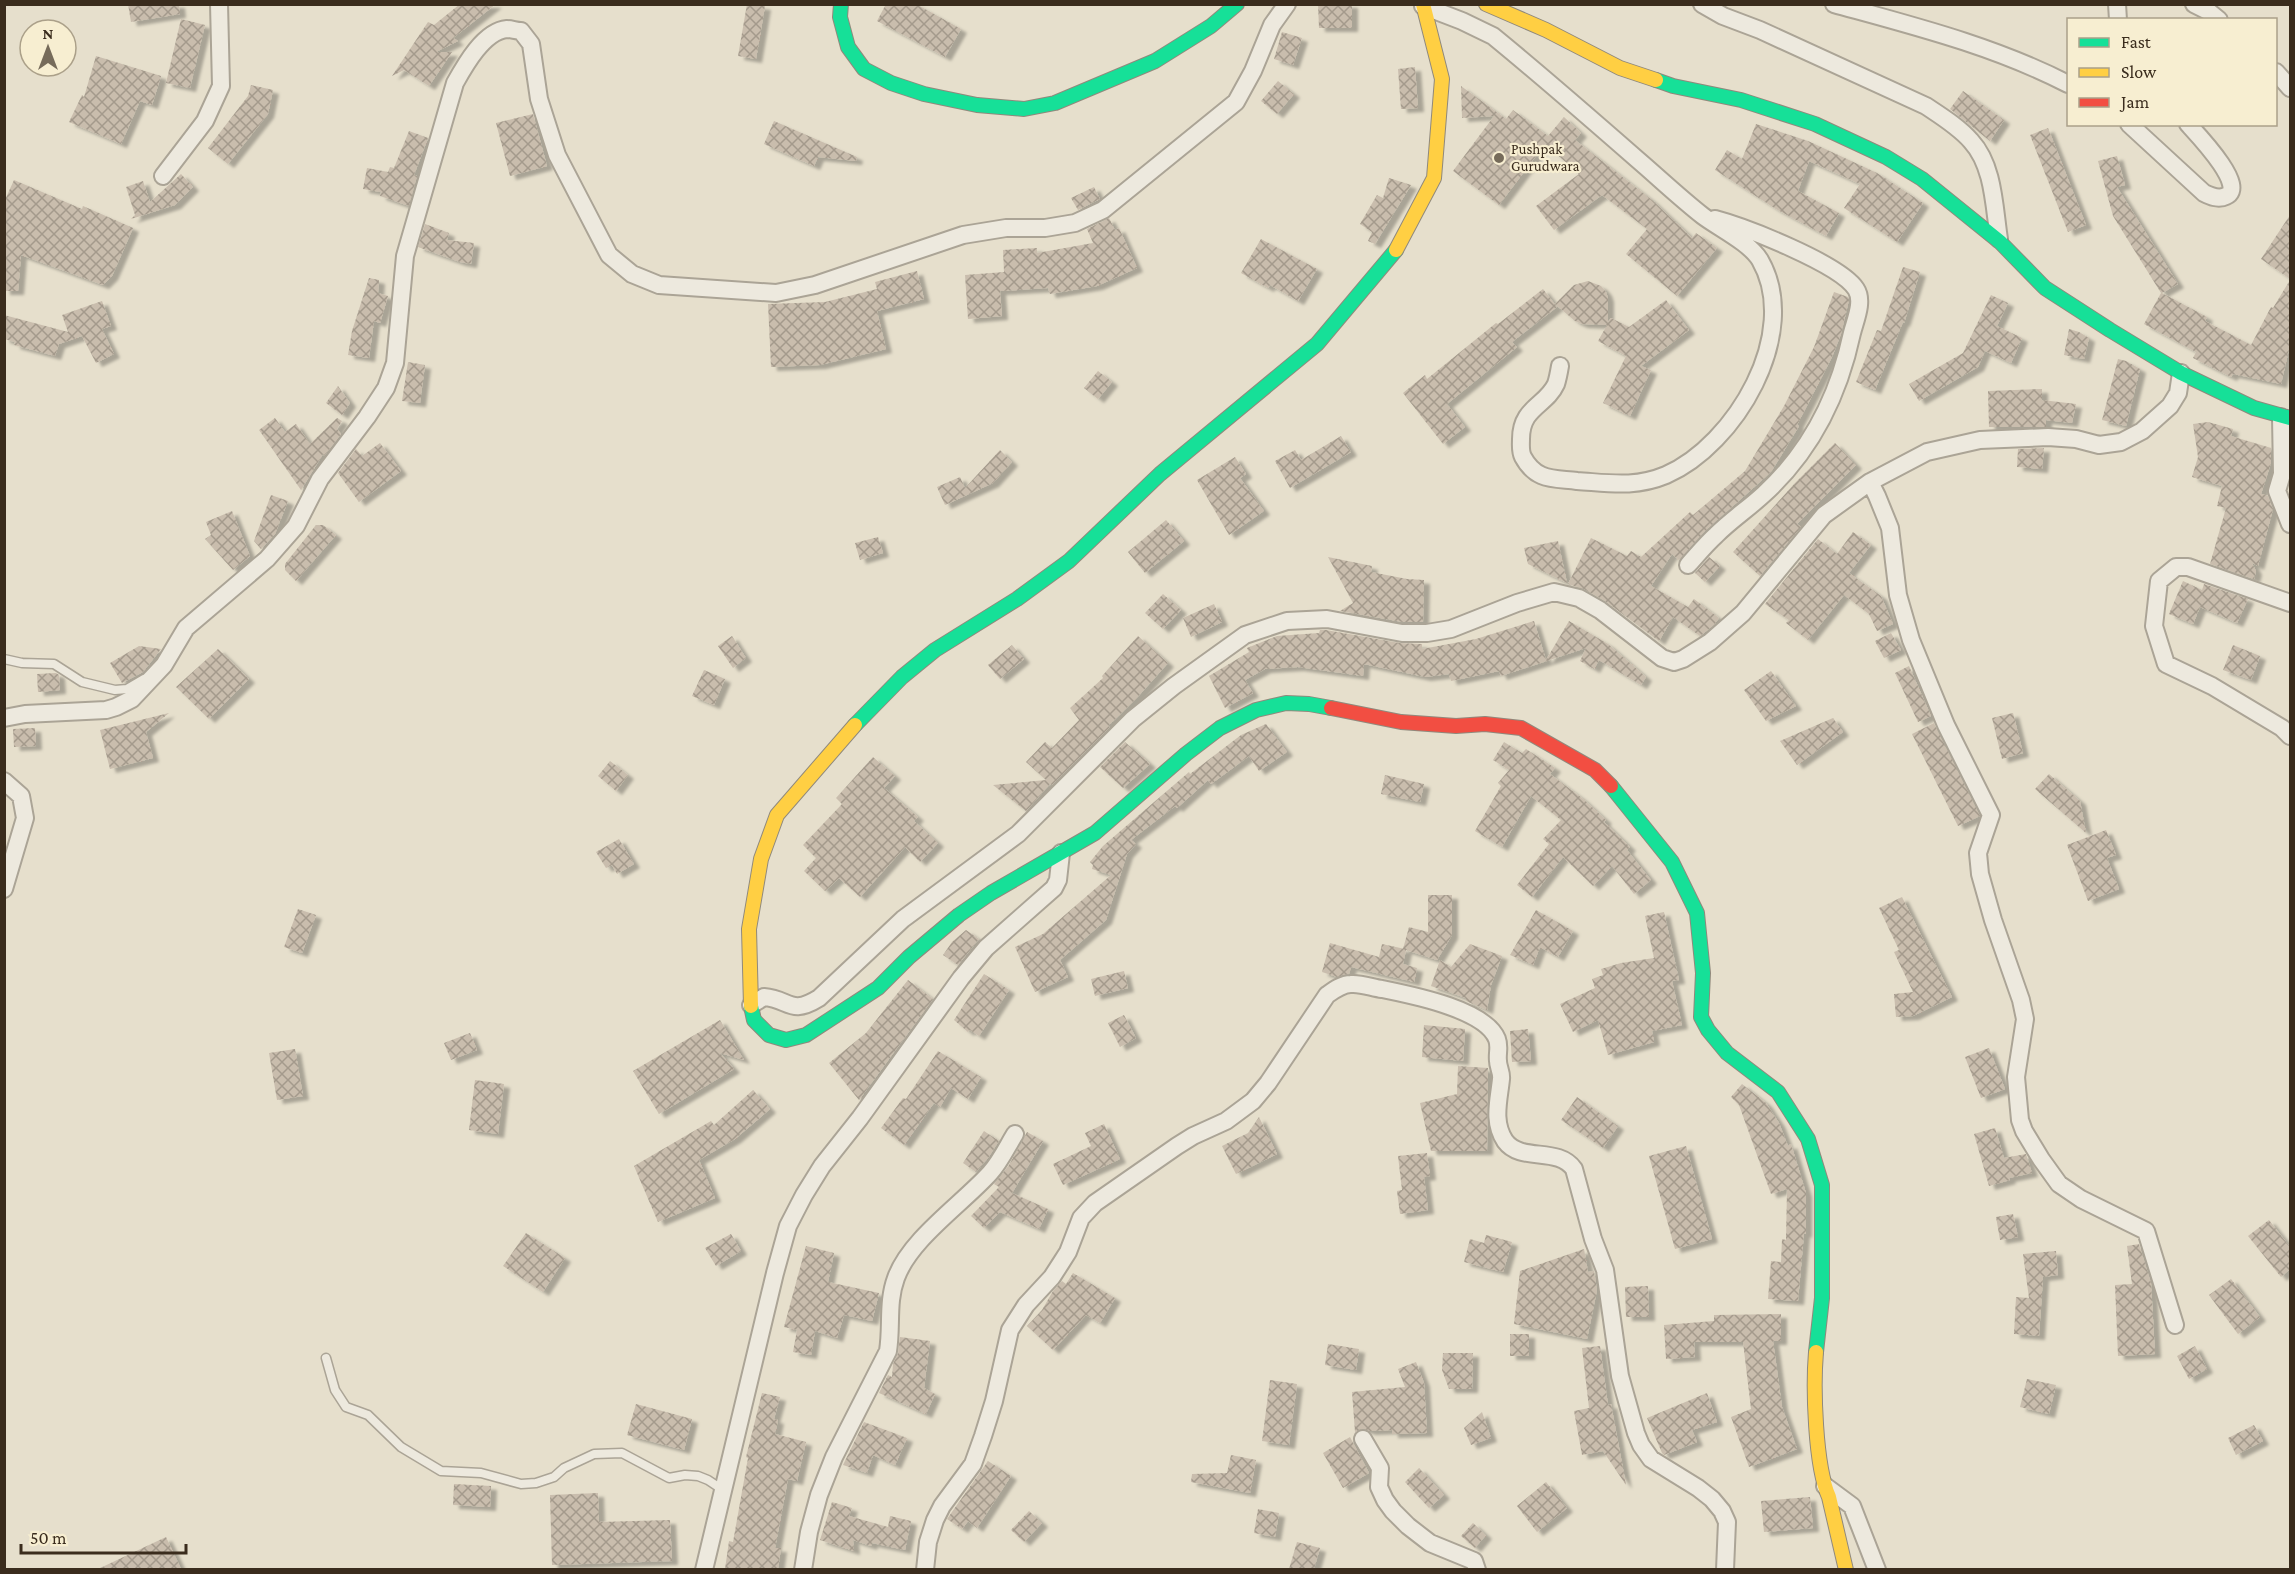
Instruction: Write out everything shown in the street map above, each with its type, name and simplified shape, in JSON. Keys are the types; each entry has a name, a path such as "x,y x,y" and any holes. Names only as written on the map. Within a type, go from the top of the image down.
{"main road":[{"path":"841,4 840,17 848,47 864,69 891,83 924,94 977,105 1024,109 1055,103 1155,61 1211,26 1237,4"},
{"path":"1486,4 1546,30 1620,68 1672,86 1741,100 1815,124 1886,157 1922,179 2000,242 2045,288 2181,373 2254,408 2286,418"},
{"path":"1423,5 1442,79 1434,178 1394,254 1317,344 1160,474 1069,561 1017,599 935,650 902,678 844,736 777,815 761,859 749,929 751,1005 754,1020 769,1035 786,1040 806,1035 878,988 932,936 991,892 1095,833 1186,754 1220,728 1256,710 1286,703 1309,704 1401,722 1456,726 1485,724 1521,728 1595,770 1619,795 1672,862 1697,913 1703,973 1701,1017 1708,1030 1727,1053 1778,1092 1808,1139 1822,1185 1822,1298 1814,1374 1816,1419 1824,1486 1829,1497 1846,1569"}],"street":[{"path":"163,176 205,121 221,86 219,4"},
{"path":"4,718 25,714 116,707 132,699 164,665 186,628 267,559 296,526 320,479 386,388 395,363 405,256 455,83 470,57 491,35 505,29 521,31 531,44 539,99 557,155 609,255 632,274 659,285 776,293 815,285 963,235 1006,228 1045,228 1074,222 1103,210 1236,102 1253,71 1272,25 1287,4"},
{"path":"1702,4 1723,16 1771,34 1926,106 1948,121 1971,141 1984,161 2000,242"},
{"path":"1834,4 1970,42 2037,67 2067,83"},
{"path":"2194,4 2217,18"},
{"path":"1423,5 1493,36 1702,216 1753,251 1760,261 1771,293 1772,338 1755,384 1727,426 1696,458 1666,475 1636,485 1550,478 1533,472 1521,454 1521,432 1529,411 1556,384 1560,366"},
{"path":"2277,73 2290,88"},
{"path":"2131,126 2204,193 2212,197 2225,197 2233,188 2231,180 2211,150 2190,126"},
{"path":"1688,565 1717,534 1765,493 1807,446 1831,401 1846,364 1860,301 1856,289 1821,263 1749,230 1702,216"},
{"path":"751,1005 764,997 799,1006 809,1004 819,998 903,919 1018,834 1133,719 1174,686 1245,635 1287,621 1327,619 1402,633 1427,633 1451,629 1517,603 1554,592 1579,598 1600,610 1662,658 1674,662 1710,642 1743,613 1824,515 1869,482 1927,452 1980,440 2048,437 2076,439 2099,444 2121,442 2142,431 2170,406 2178,393 2181,373"},
{"path":"2286,418 2282,474 2277,491 2290,524"},
{"path":"1869,482 1890,528 1898,595 1911,640 1947,725 1991,815 1978,853 1980,874 2025,1018 2016,1077 2020,1120 2041,1159 2060,1184 2081,1199 2146,1231 2175,1325"},
{"path":"2290,603 2187,567 2176,567 2159,581 2154,626 2166,664 2212,686 2274,723 2290,736"},
{"path":"4,781 21,796 25,818 4,889"},
{"path":"704,1569 788,1226 822,1166 860,1118 961,978 986,948 1054,888 1058,880 1061,854"},
{"path":"925,1569 926,1551 935,1520 942,1506 973,1464 983,1436 994,1401 1010,1330 1026,1305 1068,1252 1081,1218 1095,1203 1177,1146 1226,1121 1246,1107 1268,1083 1327,995 1337,988 1351,984 1432,1000 1472,1017 1485,1024 1494,1033 1499,1048 1498,1060 1502,1077 1497,1114 1501,1133 1507,1143 1521,1151 1558,1156 1567,1160 1574,1169 1593,1239 1605,1270 1620,1376 1636,1433 1651,1459 1698,1488 1722,1511 1727,1522 1725,1569"},
{"path":"803,1569 809,1532 819,1495 834,1457 888,1351 891,1333 890,1299 896,1277 904,1261 918,1243 992,1172 1015,1134"},
{"path":"1363,1439 1380,1468 1379,1487 1393,1511 1430,1543 1474,1561 1477,1569"},
{"path":"1824,1486 1852,1506 1877,1569"}],"lane":[{"path":"4,659 22,663 54,664 82,682 116,690 127,689 164,665"},
{"path":"326,1358 335,1390 346,1407 368,1415 414,1457 441,1471 481,1473 521,1484 536,1483 554,1477 564,1468 594,1454 622,1453 669,1478 685,1475 708,1480 720,1488 722,1494"}],"building":[{"path":"128,4 179,4 180,14 131,22"},
{"path":"460,4 496,4 453,38 458,41 436,52 452,52 429,86 404,70 392,76 428,22 434,25"},
{"path":"747,4 765,6 756,59 738,56"},
{"path":"886,4 916,4 961,29 945,57 877,21"},
{"path":"1318,4 1352,4 1352,28 1319,28"},
{"path":"181,19 205,25 190,88 166,83"},
{"path":"1282,32 1302,38 1293,65 1274,59"},
{"path":"96,56 161,76 152,105 140,101 121,144 69,122 82,95 84,97"},
{"path":"1415,67 1418,108 1401,109 1398,69"},
{"path":"1278,81 1294,94 1277,114 1261,101"},
{"path":"251,85 273,90 268,114 228,164 208,148 248,96"},
{"path":"1461,86 1506,119 1513,110 1548,136 1564,117 1581,133 1575,140 1652,200 1692,238 1696,233 1717,248 1677,296 1626,254 1647,229 1602,195 1554,230 1536,206 1579,174 1545,144 1499,205 1453,171 1494,116 1462,118"},
{"path":"1963,91 2004,120 1990,141 1950,109"},
{"path":"533,114 547,166 510,176 496,123"},
{"path":"774,121 857,157 856,161 818,157 814,166 764,144"},
{"path":"1756,124 1808,141 1877,173 1923,203 1897,242 1844,208 1860,184 1809,161 1798,191 1839,213 1826,236 1776,209 1715,170 1727,150 1742,159"},
{"path":"2048,128 2086,225 2068,232 2030,135"},
{"path":"409,131 428,138 414,175 417,176 409,206 380,196 381,192 363,189 367,168 388,172 390,167 394,168"},
{"path":"2117,156 2125,185 2117,187 2178,284 2162,293 2207,317 2205,321 2251,345 2271,307 2273,308 2290,280 2290,345 2281,384 2233,374 2231,377 2193,358 2196,352 2144,324 2161,293 2113,216 2098,161"},
{"path":"181,174 193,187 175,205 131,219 135,215 126,187 143,181 150,202"},
{"path":"1389,178 1411,185 1375,244 1368,241 1372,232 1360,224 1377,195 1383,198"},
{"path":"14,180 133,228 112,276 103,285 21,255 18,291 4,291 4,202"},
{"path":"1094,187 1100,199 1078,210 1071,198"},
{"path":"2290,215 2290,279 2261,259"},
{"path":"1109,218 1115,230 1119,228 1137,268 1097,286 1050,294 1048,288 1000,291 1002,316 968,319 965,275 1004,272 1003,250 1037,248 1037,253 1093,243 1087,229"},
{"path":"425,224 449,233 447,240 474,243 471,264 418,247"},
{"path":"1261,239 1317,269 1298,301 1270,285 1268,288 1241,273"},
{"path":"1903,267 1920,272 1904,323 1875,390 1856,382 1877,330 1881,331"},
{"path":"917,271 924,299 877,311 886,349 820,365 771,367 768,304 825,302 877,289 875,282"},
{"path":"369,278 379,280 378,293 388,296 380,323 374,321 369,358 348,355 352,331"},
{"path":"1588,281 1601,286 1606,292 1608,322 1611,318 1629,327 1666,300 1689,330 1641,366 1651,370 1630,416 1603,403 1626,356 1598,341 1607,325 1582,324 1555,304 1574,285"},
{"path":"1543,289 1557,307 1512,342 1517,347 1447,404 1465,427 1443,444 1403,393 1425,375 1427,379 1496,323 1498,324"},
{"path":"1834,292 1848,297 1849,300 1841,334 1832,357 1797,425 1799,426 1771,472 1705,531 1679,560 1672,554 1651,586 1688,607 1694,599 1719,618 1714,625 1700,636 1673,617 1659,641 1605,601 1584,589 1568,584 1591,538 1627,556 1631,551 1641,557 1690,512 1693,515 1745,471 1784,406 1814,347"},
{"path":"1991,295 2008,303 1997,326 2022,338 2011,363 1985,351 1978,367 1919,401 1909,384 1963,353"},
{"path":"102,301 111,326 102,329 114,354 96,363 82,336 59,344 55,356 14,345 15,342 4,339 4,315 68,332 62,315"},
{"path":"2069,329 2089,338 2084,359 2064,355"},
{"path":"2118,359 2140,369 2126,426 2102,420"},
{"path":"408,362 425,365 420,403 402,401"},
{"path":"1098,371 1112,382 1098,399 1084,388"},
{"path":"338,386 350,403 342,415 326,403"},
{"path":"2042,389 2042,400 2076,404 2072,423 2046,420 2046,427 1989,427 1988,391"},
{"path":"275,418 285,432 296,424 310,444 337,418 342,421 337,429 341,434 324,456 323,454 301,490 259,430"},
{"path":"2208,422 2233,429 2231,436 2271,448 2271,463 2261,494 2268,496 2273,509 2258,566 2252,563 2256,571 2254,579 2210,564 2226,508 2217,506 2222,486 2192,477 2198,457 2193,424"},
{"path":"1341,436 1351,452 1290,488 1275,461 1295,450 1301,460"},
{"path":"380,443 401,471 359,502 338,473 356,449 362,456"},
{"path":"1835,443 1856,465 1797,524 1801,527 1760,576 1733,552 1795,483"},
{"path":"2044,448 2042,469 2017,467 2018,449"},
{"path":"1000,450 1012,462 993,483 945,505 937,487 960,477 965,488"},
{"path":"1235,457 1246,474 1240,478 1264,511 1229,535 1197,480"},
{"path":"271,495 288,501 275,534 261,549 254,541"},
{"path":"232,511 250,556 233,570 205,539 211,535 206,522"},
{"path":"1166,520 1184,541 1145,573 1128,552"},
{"path":"316,525 323,525 336,535 296,581 285,570 285,564"},
{"path":"1853,532 1871,545 1849,573 1881,596 1893,624 1877,631 1869,614 1844,595 1808,640 1786,623 1789,620 1765,604 1818,539 1837,554"},
{"path":"878,537 883,553 860,560 855,543"},
{"path":"1558,541 1567,583 1528,564 1524,548"},
{"path":"1328,557 1372,566 1371,572 1424,580 1423,622 1403,622 1340,611 1353,603"},
{"path":"1709,557 1720,566 1705,582 1695,573"},
{"path":"2183,581 2202,590 2204,584 2248,599 2237,623 2200,607 2193,624 2169,614"},
{"path":"1163,594 1181,610 1163,629 1145,613"},
{"path":"1214,604 1222,622 1191,637 1183,618"},
{"path":"1534,621 1546,660 1569,621 1608,644 1646,677 1641,685 1599,660 1594,669 1580,661 1586,648 1501,676 1499,671 1451,681 1449,674 1425,677 1364,664 1363,676 1298,667 1265,669 1245,680 1253,693 1225,708 1209,676 1249,652 1247,648 1277,636 1319,633 1320,630 1326,630 1400,643 1422,644 1422,649 1476,639"},
{"path":"1891,633 1901,650 1884,658 1875,641"},
{"path":"732,636 746,658 733,668 718,646"},
{"path":"1138,636 1168,663 1108,726 1110,727 1052,785 1050,784 1026,811 993,785 1046,780 1026,762 1045,742 1052,748 1079,720 1070,708 1103,678 1102,676"},
{"path":"1012,645 1024,659 1000,679 988,665"},
{"path":"2233,645 2260,656 2251,680 2223,670"},
{"path":"139,646 161,649 143,672 122,683 110,663"},
{"path":"218,649 249,679 209,719 176,687"},
{"path":"1909,666 1931,716 1918,722 1895,673"},
{"path":"704,670 725,679 714,705 692,696"},
{"path":"1771,671 1796,706 1766,721 1744,690"},
{"path":"56,673 59,675 60,690 38,692 37,674"},
{"path":"169,713 146,732 153,758 110,769 100,730"},
{"path":"2013,713 2023,753 2002,759 1992,718"},
{"path":"1833,718 1843,732 1797,765 1780,741"},
{"path":"1934,723 1980,816 1958,826 1912,734"},
{"path":"1266,724 1287,752 1259,771 1249,756 1211,784 1208,780 1177,808 1175,806 1131,840 1136,844 1127,854 1106,920 1060,960 1068,977 1035,992 1015,947 1043,934 1111,875 1092,869 1093,865 1090,862 1103,846 1189,772 1190,774 1241,735"},
{"path":"35,728 36,746 14,747 13,729"},
{"path":"1125,742 1150,764 1123,788 1100,767"},
{"path":"1504,742 1522,753 1526,749 1555,768 1550,774 1606,820 1604,822 1630,847 1627,850 1651,880 1634,894 1612,866 1593,886 1563,857 1532,897 1517,885 1549,844 1543,839 1561,820 1531,796 1502,847 1475,831 1501,786 1498,783 1509,770 1493,760"},
{"path":"873,757 895,776 884,788 918,817 914,821 938,843 920,862 905,847 860,897 839,878 825,891 804,871 816,858 803,845 842,804 836,798"},
{"path":"610,761 628,775 616,791 598,776"},
{"path":"2049,774 2080,801 2086,833 2035,789"},
{"path":"1385,775 1424,784 1420,802 1381,794"},
{"path":"2106,830 2116,855 2107,858 2119,889 2088,901 2067,845"},
{"path":"619,839 634,864 617,874 612,865 606,868 596,852"},
{"path":"1428,895 1452,895 1452,935 1437,960 1406,950 1403,964 1417,968 1414,982 1351,967 1349,974 1337,977 1322,972 1330,943 1379,957 1382,944 1403,949 1409,927 1428,932"},
{"path":"1902,897 1952,997 1913,1016 1896,1017 1894,994 1913,992 1894,952 1899,950 1879,908"},
{"path":"298,909 316,915 302,953 284,947"},
{"path":"1536,910 1573,931 1558,957 1540,947 1533,965 1510,955"},
{"path":"1664,912 1679,980 1672,981 1682,1025 1652,1031 1654,1042 1608,1055 1598,1020 1573,1032 1560,1004 1595,988 1592,979 1603,975 1601,969 1621,963 1654,958 1645,916"},
{"path":"966,930 979,939 958,965 943,955 952,942"},
{"path":"1470,944 1502,956 1491,985 1487,1010 1466,1001 1466,998 1431,986 1440,960 1451,967"},
{"path":"1124,971 1128,988 1095,996 1091,979"},
{"path":"984,974 1009,990 979,1036 970,1030 968,1032 954,1020"},
{"path":"908,980 933,999 859,1100 829,1063 866,1033"},
{"path":"1124,1015 1136,1038 1120,1047 1108,1023"},
{"path":"720,1020 744,1060 720,1053 734,1069 659,1114 633,1071"},
{"path":"1424,1025 1465,1029 1463,1061 1422,1057"},
{"path":"1528,1029 1531,1061 1512,1062 1510,1031"},
{"path":"470,1033 477,1050 451,1060 444,1043"},
{"path":"1989,1048 2005,1089 1981,1098 1965,1057"},
{"path":"295,1049 303,1096 277,1100 269,1053"},
{"path":"938,1051 981,1077 968,1099 951,1088 940,1107 934,1103 904,1145 881,1128 903,1098 906,1099"},
{"path":"1458,1066 1488,1068 1487,1151 1431,1151 1420,1103 1457,1094"},
{"path":"475,1080 504,1084 498,1134 469,1130"},
{"path":"1742,1084 1766,1103 1779,1123 1788,1146 1791,1144 1806,1193 1806,1234 1804,1233 1798,1301 1768,1299 1771,1261 1781,1262 1782,1239 1786,1240 1787,1189 1771,1194 1739,1105 1731,1097"},
{"path":"753,1090 770,1109 735,1139 699,1160 715,1198 658,1222 634,1166 711,1121 714,1125"},
{"path":"1577,1097 1618,1126 1603,1148 1561,1120"},
{"path":"1259,1117 1277,1154 1236,1174 1222,1146 1248,1133"},
{"path":"1104,1124 1120,1159 1063,1185 1053,1164 1091,1146 1085,1133"},
{"path":"1995,1128 2004,1158 2026,1154 2032,1173 2009,1178 2010,1180 1989,1186 1974,1134"},
{"path":"984,1131 999,1141 976,1172 963,1163"},
{"path":"1027,1132 1043,1141 1012,1193 1048,1209 1039,1229 1000,1212 984,1228 971,1216 999,1187 994,1184 1009,1165"},
{"path":"1686,1146 1712,1239 1675,1249 1649,1156"},
{"path":"1427,1153 1430,1176 1424,1177 1428,1210 1400,1214 1397,1191 1402,1190 1398,1156"},
{"path":"2013,1214 2018,1237 2000,1240 1996,1217"},
{"path":"2269,1220 2290,1247 2290,1269 2281,1277 2248,1236"},
{"path":"526,1233 565,1258 543,1292 503,1266"},
{"path":"731,1234 741,1251 716,1266 705,1248"},
{"path":"1486,1235 1512,1242 1503,1272 1464,1262 1470,1239 1484,1243"},
{"path":"2139,1244 2151,1283 2155,1354 2118,1356 2115,1285 2132,1284 2127,1246"},
{"path":"806,1246 834,1253 828,1282 879,1293 872,1321 844,1315 837,1338 815,1331 811,1355 793,1352 797,1330 784,1327"},
{"path":"1584,1249 1588,1272 1594,1271 1597,1290 1587,1339 1514,1324 1520,1271"},
{"path":"2056,1251 2058,1275 2043,1277 2039,1336 2014,1334 2016,1297 2029,1298 2023,1254"},
{"path":"1073,1273 1115,1298 1100,1323 1086,1315 1053,1350 1027,1326 1042,1310 1053,1291 1062,1281 1066,1284"},
{"path":"2231,1279 2260,1317 2238,1334 2209,1295"},
{"path":"1648,1286 1649,1317 1626,1317 1625,1287"},
{"path":"1781,1314 1781,1341 1773,1341 1782,1407 1797,1449 1749,1467 1731,1417 1751,1409 1743,1342 1694,1342 1695,1357 1666,1359 1664,1325 1714,1321 1714,1315"},
{"path":"1510,1334 1529,1334 1529,1356 1510,1356"},
{"path":"900,1337 930,1341 924,1388 935,1394 926,1414 879,1393 888,1375 892,1377"},
{"path":"1328,1344 1359,1349 1356,1370 1325,1365"},
{"path":"1600,1346 1608,1405 1611,1404 1626,1485 1603,1451 1582,1455 1574,1411 1589,1408 1582,1348"},
{"path":"2195,1346 2207,1369 2189,1379 2177,1356"},
{"path":"1443,1353 1473,1353 1472,1389 1449,1389 1442,1370"},
{"path":"1416,1362 1424,1383 1427,1433 1392,1434 1392,1430 1364,1429 1355,1432 1352,1392 1405,1387 1398,1369"},
{"path":"2027,1379 2056,1385 2049,1414 2020,1407"},
{"path":"1270,1380 1297,1384 1289,1445 1262,1441"},
{"path":"762,1393 780,1397 774,1419 778,1420 775,1434 806,1442 797,1481 788,1479 775,1548 781,1548 778,1569 725,1569 729,1541 733,1542 748,1458 746,1457"},
{"path":"1707,1393 1717,1422 1692,1430 1697,1442 1664,1455 1647,1418"},
{"path":"636,1404 692,1419 684,1450 627,1435"},
{"path":"1482,1412 1491,1438 1471,1445 1464,1428"},
{"path":"864,1422 907,1438 895,1465 873,1455 867,1473 843,1465"},
{"path":"2254,1425 2263,1441 2236,1455 2228,1438"},
{"path":"1350,1437 1369,1473 1343,1488 1323,1453"},
{"path":"1231,1455 1256,1460 1250,1493 1191,1482 1192,1474 1227,1473"},
{"path":"988,1461 1011,1476 977,1528 968,1521 962,1529 947,1519"},
{"path":"1419,1468 1444,1495 1429,1508 1405,1482"},
{"path":"1546,1482 1567,1508 1537,1532 1517,1506"},
{"path":"454,1484 491,1486 490,1507 453,1505"},
{"path":"598,1493 599,1522 670,1520 672,1561 552,1565 550,1495"},
{"path":"1810,1497 1813,1528 1764,1532 1761,1501"},
{"path":"832,1502 852,1508 849,1516 888,1527 890,1516 911,1521 905,1550 872,1543 871,1546 853,1540 854,1551 820,1540"},
{"path":"1258,1509 1279,1513 1275,1537 1254,1533"},
{"path":"1029,1511 1042,1523 1024,1542 1011,1530"},
{"path":"1473,1523 1486,1535 1475,1548 1461,1536"},
{"path":"166,1537 181,1569 98,1569"},
{"path":"1297,1542 1320,1548 1314,1569 1289,1569"}],"traffic: fast":[{"path":"841,4 840,17 848,47 864,69 891,83 924,94 977,105 1024,109 1055,103 1155,61 1211,26 1237,4"},
{"path":"1656,80 1673,86 1741,100 1815,124 1886,157 1922,179 2000,242 2045,288 2110,330 2181,373 2254,408 2290,418"},
{"path":"855,725 902,677 935,650 1017,599 1069,561 1160,474 1317,344 1396,250"},
{"path":"751,1006 754,1020 769,1035 786,1040 806,1035 878,988 909,957 959,915 991,893 1095,833 1186,754 1220,728 1256,710 1286,703 1331,708"},
{"path":"1611,786 1672,862 1697,913 1703,973 1701,1017 1708,1030 1727,1053 1778,1092 1808,1139 1822,1185 1822,1298 1816,1352"}],"traffic: slow":[{"path":"1396,250 1434,178 1442,79 1423,4"},
{"path":"1486,4 1546,30 1620,68 1656,80"},
{"path":"751,1006 749,929 761,859 777,815 855,725"},
{"path":"1816,1352 1815,1405 1818,1447 1824,1483 1846,1570"}],"traffic: jam":[{"path":"1331,708 1401,722 1456,726 1485,724 1521,728 1595,770 1611,786"}],"place":[{"name":"Pushpak Gurudwara","path":"1499,158"}]}
